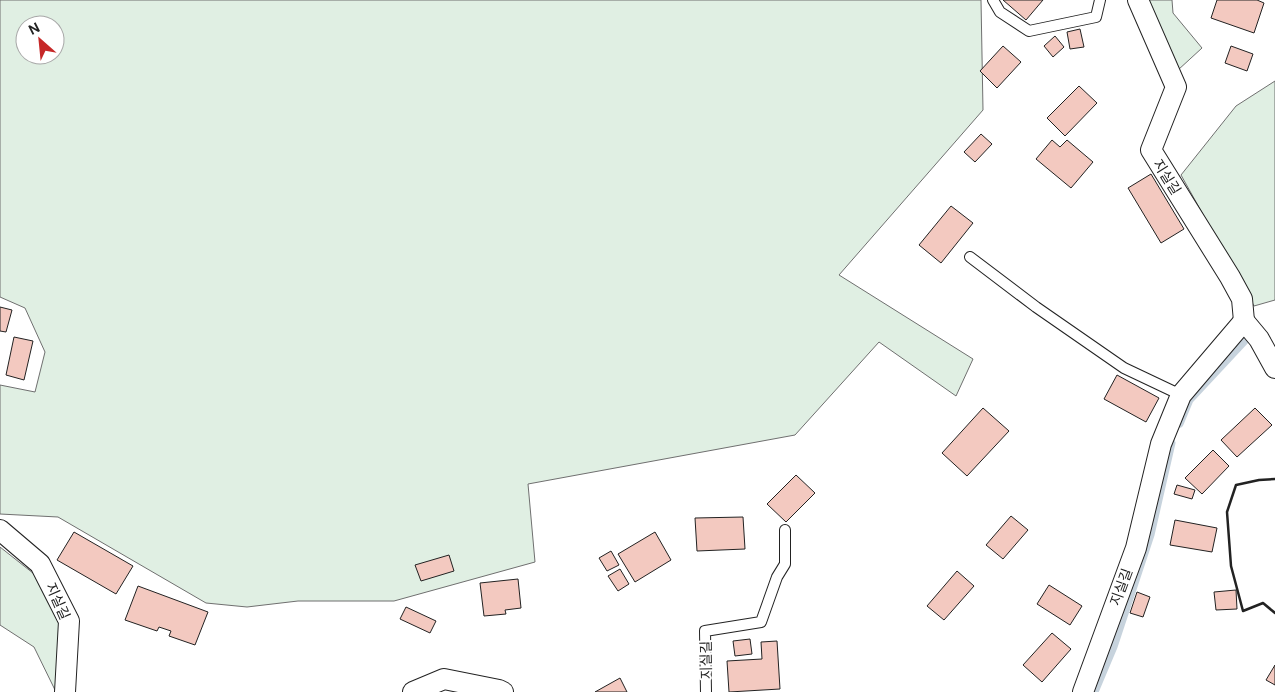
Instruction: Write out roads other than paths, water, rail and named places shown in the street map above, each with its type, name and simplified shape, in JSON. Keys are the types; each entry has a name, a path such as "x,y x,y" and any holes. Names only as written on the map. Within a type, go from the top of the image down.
{"street":[{"name":"지실길","path":"1083,692 1136,548 1161,444 1181,395 1244,321 1242,299 1151,150 1176,87 1138,0"},
{"path":"1244,321 1259,339 1275,368"},
{"name":"지실길","path":"0,530 40,564 68,621 65,692"},
{"path":"413,692 444,679 503,692"}],"lane":[{"path":"993,0 1000,12 1029,31 1096,17 1100,0"},
{"path":"970,257 1036,307 1124,368 1181,395"},
{"name":"지실길","path":"706,692 705,631 762,622 776,577 785,564 785,530"}],"waterway":[{"path":"1180,424 1190,400 1245,341"},
{"path":"1095,692 1114,647 1151,535 1172,443"}]}
